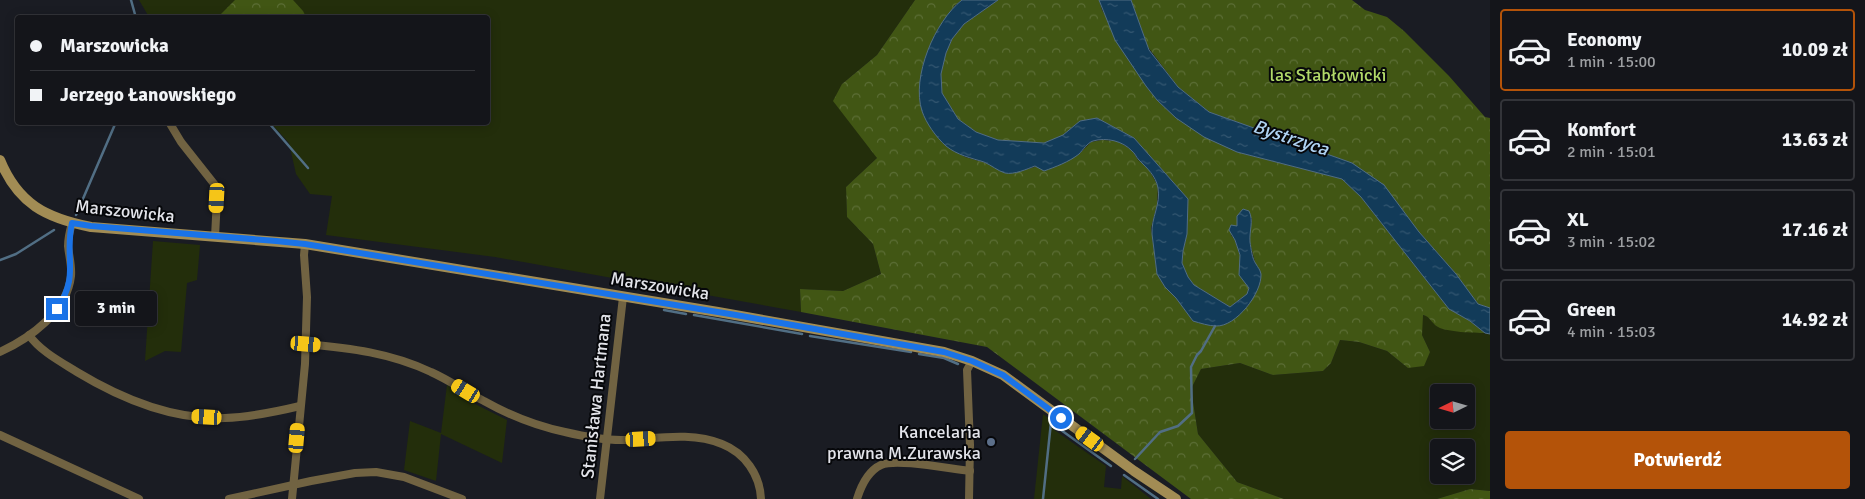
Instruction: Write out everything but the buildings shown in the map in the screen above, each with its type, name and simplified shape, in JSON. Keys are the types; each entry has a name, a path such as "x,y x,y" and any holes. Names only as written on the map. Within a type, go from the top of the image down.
{"street":[{"path":"172,125 181,142 214,185 217,198 215,236"},
{"name":"Marszowicka","path":"0,160 18,191 27,202 51,217 72,223 305,244 944,352 972,361 1003,375 1134,471 1176,499"},
{"path":"0,352 29,335 57,309 66,294 71,277 68,245 72,223"},
{"path":"292,499 306,344 305,244"},
{"name":"Stanisława Hartmana","path":"600,499 623,297"},
{"path":"29,335 36,343 64,364 121,395 152,406 191,416 224,418 253,415 300,406"},
{"path":"306,344 370,352 405,361 432,372 502,410 529,422 565,432 618,440 701,438 723,444 744,458 756,475 761,499"},
{"path":"969,499 968,370 972,361"},
{"path":"0,435 139,499"},
{"path":"857,499 861,487 870,474 881,465 894,462 970,471"},
{"path":"229,499 355,473 376,472 404,477 462,499"}],"green space":[{"path":"139,0 915,0 877,55 842,84 877,158 846,187 847,217 873,244 881,274 843,291 800,289 801,312 495,257 326,235 332,196 310,194 296,174 289,143 273,125 490,125 490,15 148,15"},
{"path":"235,0 293,0 305,15 222,15"},
{"path":"915,0 962,0 954,6 942,70 952,39 964,24 998,0 1099,0 1102,10 1146,86 1157,100 1176,118 1237,152 1342,179 1361,197 1449,309 1470,321 1485,333 1442,329 1423,315 1422,335 1430,352 1424,366 1408,368 1387,351 1359,342 1340,340 1331,363 1323,371 1273,375 1240,363 1201,369 1191,389 1198,434 1237,482 1284,499 1191,499 987,347 801,312 800,289 843,291 881,274 873,244 847,217 846,187 877,158 833,101 842,84 877,55","holes":["941,75 942,93 958,119 976,132 998,140 1044,143 1063,135 1080,121 1097,118 1134,138 1188,199 1187,234 1182,263 1188,277 1194,285 1230,307 1247,294 1249,288 1240,275 1240,256 1235,240 1231,235 1237,226 1252,218 1250,243 1256,266 1248,306 1193,321 1165,287 1157,274 1151,228 1157,205 1158,186 1148,168 1138,160 1132,150 1117,141 1102,140 1091,142 1078,155 1006,173 986,163 965,157 946,146 931,128"]},
{"name":"las Stabłowicki","path":"1131,0 1352,0 1365,10 1387,17 1404,31 1449,76 1485,117 1490,118 1490,308 1478,304 1456,274 1419,232 1352,163 1209,112 1178,87 1148,47"},
{"path":"153,241 200,245 197,280 187,283 181,352 165,351 145,361"},
{"path":"1422,315 1427,316 1438,327 1490,334 1490,491 1470,489 1437,499 1284,499 1237,482 1198,434 1191,389 1201,369 1240,363 1273,375 1323,371 1331,363 1340,340 1359,342 1387,351 1408,368 1430,352 1422,335"},
{"path":"447,385 477,405 507,420 502,463 441,434 436,481 404,470 410,421 441,433"},
{"path":"1043,414 1053,421 1053,429 1106,466 1104,487 1121,489 1122,476 1151,499 1034,499"},
{"path":"1470,489 1490,491 1490,499 1437,499"}],"water":[{"path":"962,0 998,0 964,24 952,39 946,53 941,74 942,93 958,119 976,132 998,140 1044,143 1063,135 1080,121 1097,118 1134,138 1188,199 1187,234 1182,263 1188,277 1194,285 1230,307 1247,294 1249,288 1239,275 1240,255 1229,230 1231,225 1237,226 1237,216 1243,209 1249,211 1251,219 1251,250 1261,274 1257,290 1246,308 1239,315 1224,325 1207,325 1193,321 1165,287 1157,274 1152,234 1159,194 1157,184 1148,169 1133,152 1119,142 1109,140 1093,141 1075,157 1053,168 1044,171 1035,166 1012,173 1000,171 984,162 955,152 946,146 924,116 919,97 920,82 923,66 935,35 952,9"},
{"path":"1099,0 1131,0 1149,50 1178,87 1209,112 1352,163 1384,185 1419,232 1456,274 1478,304 1490,308 1490,334 1485,333 1470,321 1449,309 1361,197 1342,179 1237,152 1204,137 1176,118 1157,100 1146,86 1115,40"}],"waterway":[{"path":"131,0 135,15"},
{"path":"76,215 115,125"},
{"path":"271,125 308,168"},
{"path":"0,260 16,254 54,230"},
{"path":"664,310 686,314"},
{"path":"694,315 802,334"},
{"path":"1135,459 1160,432 1178,426 1192,413 1191,367 1215,326"},
{"path":"810,336 911,352"},
{"path":"919,354 944,358 958,364"},
{"path":"1043,499 1051,422"},
{"path":"1061,430 1111,466"},
{"path":"1124,475 1158,499"}],"place":[{"name":"Kancelaria prawna M.Zurawska","path":"991,442"}],"route":[{"path":"57,309 66,294 71,277 68,245 72,223 305,244 736,315 944,352 972,361 1003,375 1061,418"}],"water label":[{"name":"Bystrzyca","path":"1291,137"}]}
